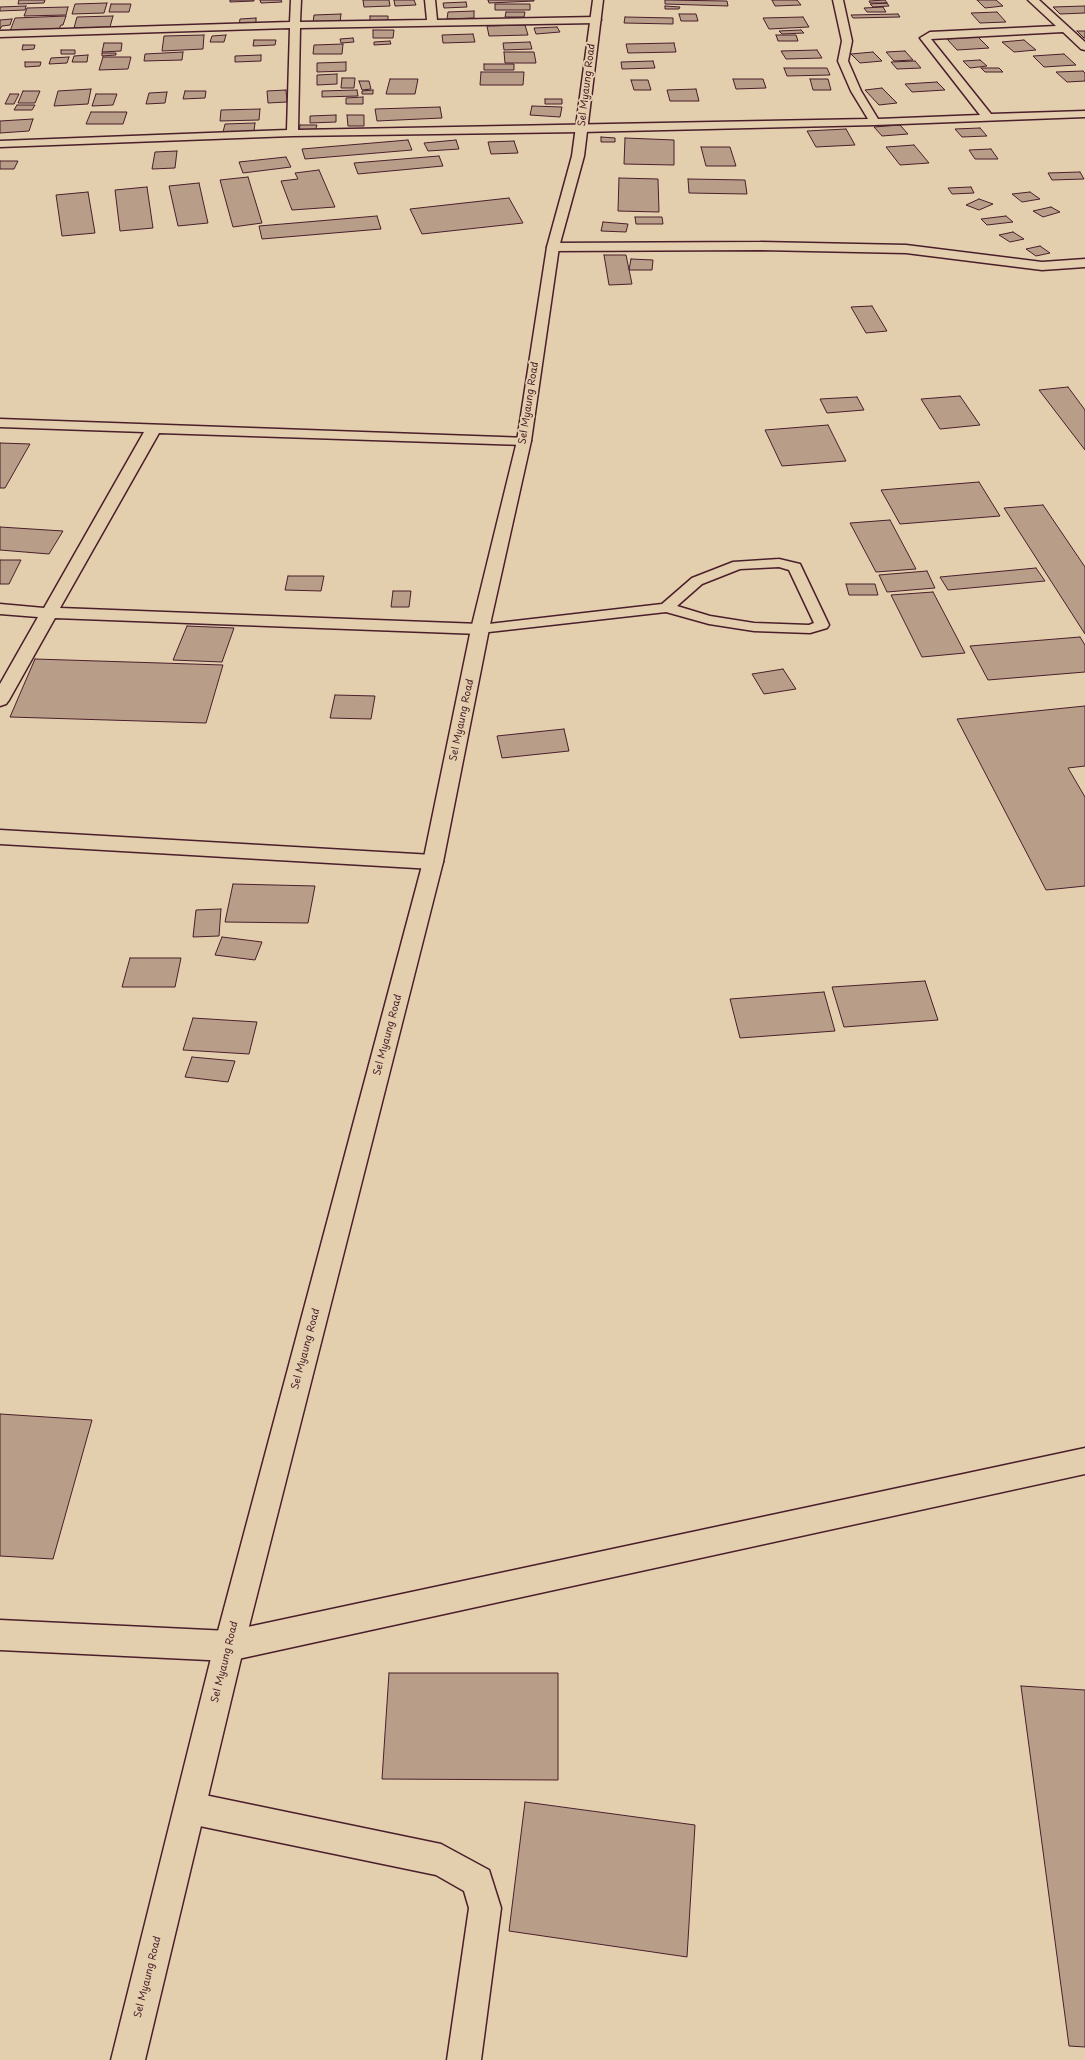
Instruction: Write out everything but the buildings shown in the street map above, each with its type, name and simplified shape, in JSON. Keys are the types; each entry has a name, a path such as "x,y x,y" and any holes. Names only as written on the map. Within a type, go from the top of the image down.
{"street":[{"path":"292,133 296,0"},
{"path":"430,0 432,22"},
{"path":"838,0 847,41 843,61 856,91 875,122"},
{"path":"1033,0 1085,47"},
{"path":"0,34 432,22 597,10"},
{"name":"Sel Myaung Road","path":"128,2060 229,1646 433,862 480,629 524,441 553,247 578,156 597,10"},
{"path":"988,118 925,38 930,34 1065,29"},
{"path":"0,144 292,133 581,129 875,122 1085,114"},
{"path":"553,247 761,246 906,249 1042,266 1085,263"},
{"path":"0,423 524,441"},
{"path":"0,700 154,428"},
{"path":"0,609 48,613 480,629"},
{"path":"0,837 433,862"},
{"path":"0,1634 229,1646 1085,1461"},
{"path":"190,1808 440,1860 478,1881 485,1908 464,2060"}],"lane":[{"path":"480,629 666,608 709,620 754,627 810,629 822,625 795,567 779,563 738,566 697,581 666,608"}]}
